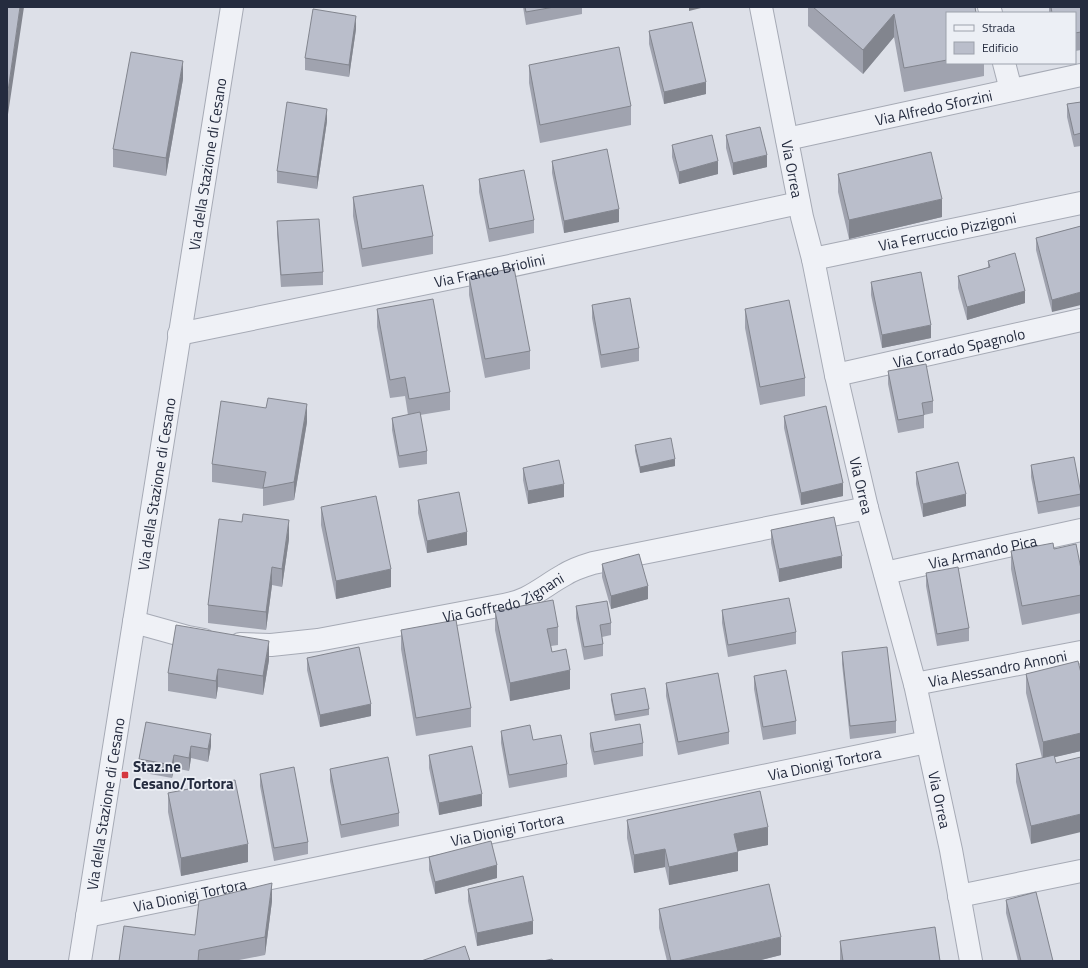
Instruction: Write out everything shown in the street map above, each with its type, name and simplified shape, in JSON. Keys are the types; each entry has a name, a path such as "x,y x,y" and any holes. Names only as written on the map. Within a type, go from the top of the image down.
{"street":[{"name":"Via della Stazione di Cesano","path":"80,961 232,7"},
{"name":"Via Orrea","path":"760,7 836,375 867,508 914,684 951,850 971,961"},
{"path":"1004,64 1010,90"},
{"name":"Via Alfredo Sforzini","path":"787,139 1081,75"},
{"name":"Via Franco Briolini","path":"179,334 505,267 800,202"},
{"name":"Via Ferruccio Pizzigoni","path":"813,259 1081,203"},
{"name":"Via Corrado Spagnolo","path":"836,375 1081,320"},
{"name":"Via Goffredo Zignani","path":"134,622 188,637 238,644 272,645 318,640 508,604 526,598 564,575 593,563 867,508"},
{"name":"Via Armando Pica","path":"885,572 1081,530"},
{"name":"Via Alessandro Annoni","path":"914,684 1081,652"},
{"name":"Via Dionigi Tortora","path":"87,916 927,742"},
{"path":"959,896 1081,871"}],"building":[{"path":"7,7 20,7 7,98"},
{"path":"525,7 554,7 526,12"},
{"path":"813,7 975,7 976,12 946,12 946,60 904,68 894,14 863,50"},
{"path":"1051,7 1081,7 1081,32 1076,33 1076,12 1052,12"},
{"path":"313,9 356,16 349,65 305,58"},
{"path":"692,22 706,82 664,92 649,31"},
{"path":"619,47 631,106 540,125 529,65"},
{"path":"131,52 183,61 166,158 113,149"},
{"path":"287,102 327,109 317,177 277,171"},
{"path":"1081,102 1081,133 1074,135 1067,104"},
{"path":"760,127 767,155 733,163 726,135"},
{"path":"712,135 718,161 679,172 672,145"},
{"path":"607,149 619,209 564,221 552,161"},
{"path":"931,152 942,199 849,220 838,174"},
{"path":"524,170 534,220 489,229 479,179"},
{"path":"423,185 433,236 362,249 353,197"},
{"path":"319,219 323,272 281,275 277,221"},
{"path":"1081,226 1081,292 1052,300 1036,238"},
{"path":"1015,253 1025,291 967,307 958,276 990,267 988,261"},
{"path":"514,268 530,351 485,359 469,277"},
{"path":"921,272 931,325 882,335 871,282"},
{"path":"630,298 639,348 601,355 592,305"},
{"path":"433,299 450,392 409,399 405,377 390,380 377,309"},
{"path":"789,300 805,378 760,387 745,309"},
{"path":"926,364 933,401 922,403 924,415 898,420 888,371"},
{"path":"268,398 307,404 294,482 263,488 266,472 212,464 221,401 266,408"},
{"path":"826,406 843,483 801,493 784,416"},
{"path":"420,412 427,451 399,456 392,418"},
{"path":"671,438 675,459 640,467 635,445"},
{"path":"1074,457 1081,494 1038,502 1031,465"},
{"path":"559,460 564,484 528,491 523,468"},
{"path":"958,462 966,494 923,504 916,472"},
{"path":"459,492 467,532 427,541 418,500"},
{"path":"376,496 391,569 336,581 321,507"},
{"path":"243,514 289,520 282,569 272,567 266,612 208,605 219,519 242,522"},
{"path":"834,517 842,556 779,569 771,530"},
{"path":"1053,543 1054,549 1076,544 1081,569 1081,595 1022,606 1011,551"},
{"path":"639,554 648,586 611,596 602,564"},
{"path":"958,567 969,628 937,634 926,573"},
{"path":"789,598 796,632 728,645 722,610"},
{"path":"553,600 558,627 547,629 552,652 566,649 570,670 510,683 495,611"},
{"path":"607,601 611,623 600,625 603,644 584,647 576,606"},
{"path":"456,620 471,708 416,718 401,630"},
{"path":"176,625 269,641 263,676 218,669 216,681 168,673"},
{"path":"359,647 371,704 320,715 307,658"},
{"path":"887,647 896,721 850,726 842,652"},
{"path":"1078,661 1081,673 1081,733 1043,742 1026,674"},
{"path":"786,670 796,721 763,727 754,676"},
{"path":"718,673 729,732 678,742 666,683"},
{"path":"645,688 649,709 615,715 611,694"},
{"path":"146,722 211,734 208,749 191,746 189,758 174,755 172,765 139,759"},
{"path":"640,724 643,743 594,752 590,733"},
{"path":"530,725 533,740 561,735 567,764 509,775 501,731"},
{"path":"472,746 482,794 439,803 429,755"},
{"path":"1054,755 1056,763 1081,757 1081,814 1031,826 1016,764"},
{"path":"388,757 399,813 341,825 330,769"},
{"path":"294,767 308,842 274,848 260,774"},
{"path":"235,780 248,844 181,858 168,793"},
{"path":"760,791 768,827 734,834 738,852 669,867 665,849 634,855 627,820"},
{"path":"491,841 497,865 435,882 429,857"},
{"path":"523,876 533,921 477,933 468,889"},
{"path":"272,883 265,937 199,950 198,961 119,961 124,926 195,935 199,901"},
{"path":"769,884 781,937 677,961 671,961 659,909"},
{"path":"1036,892 1053,961 1021,961 1006,900"},
{"path":"935,927 940,961 843,961 840,941"},
{"path":"465,946 470,961 421,961"}],"place":[{"name":"Staz.ne Cesano/Tortora","path":"125,775"}]}
